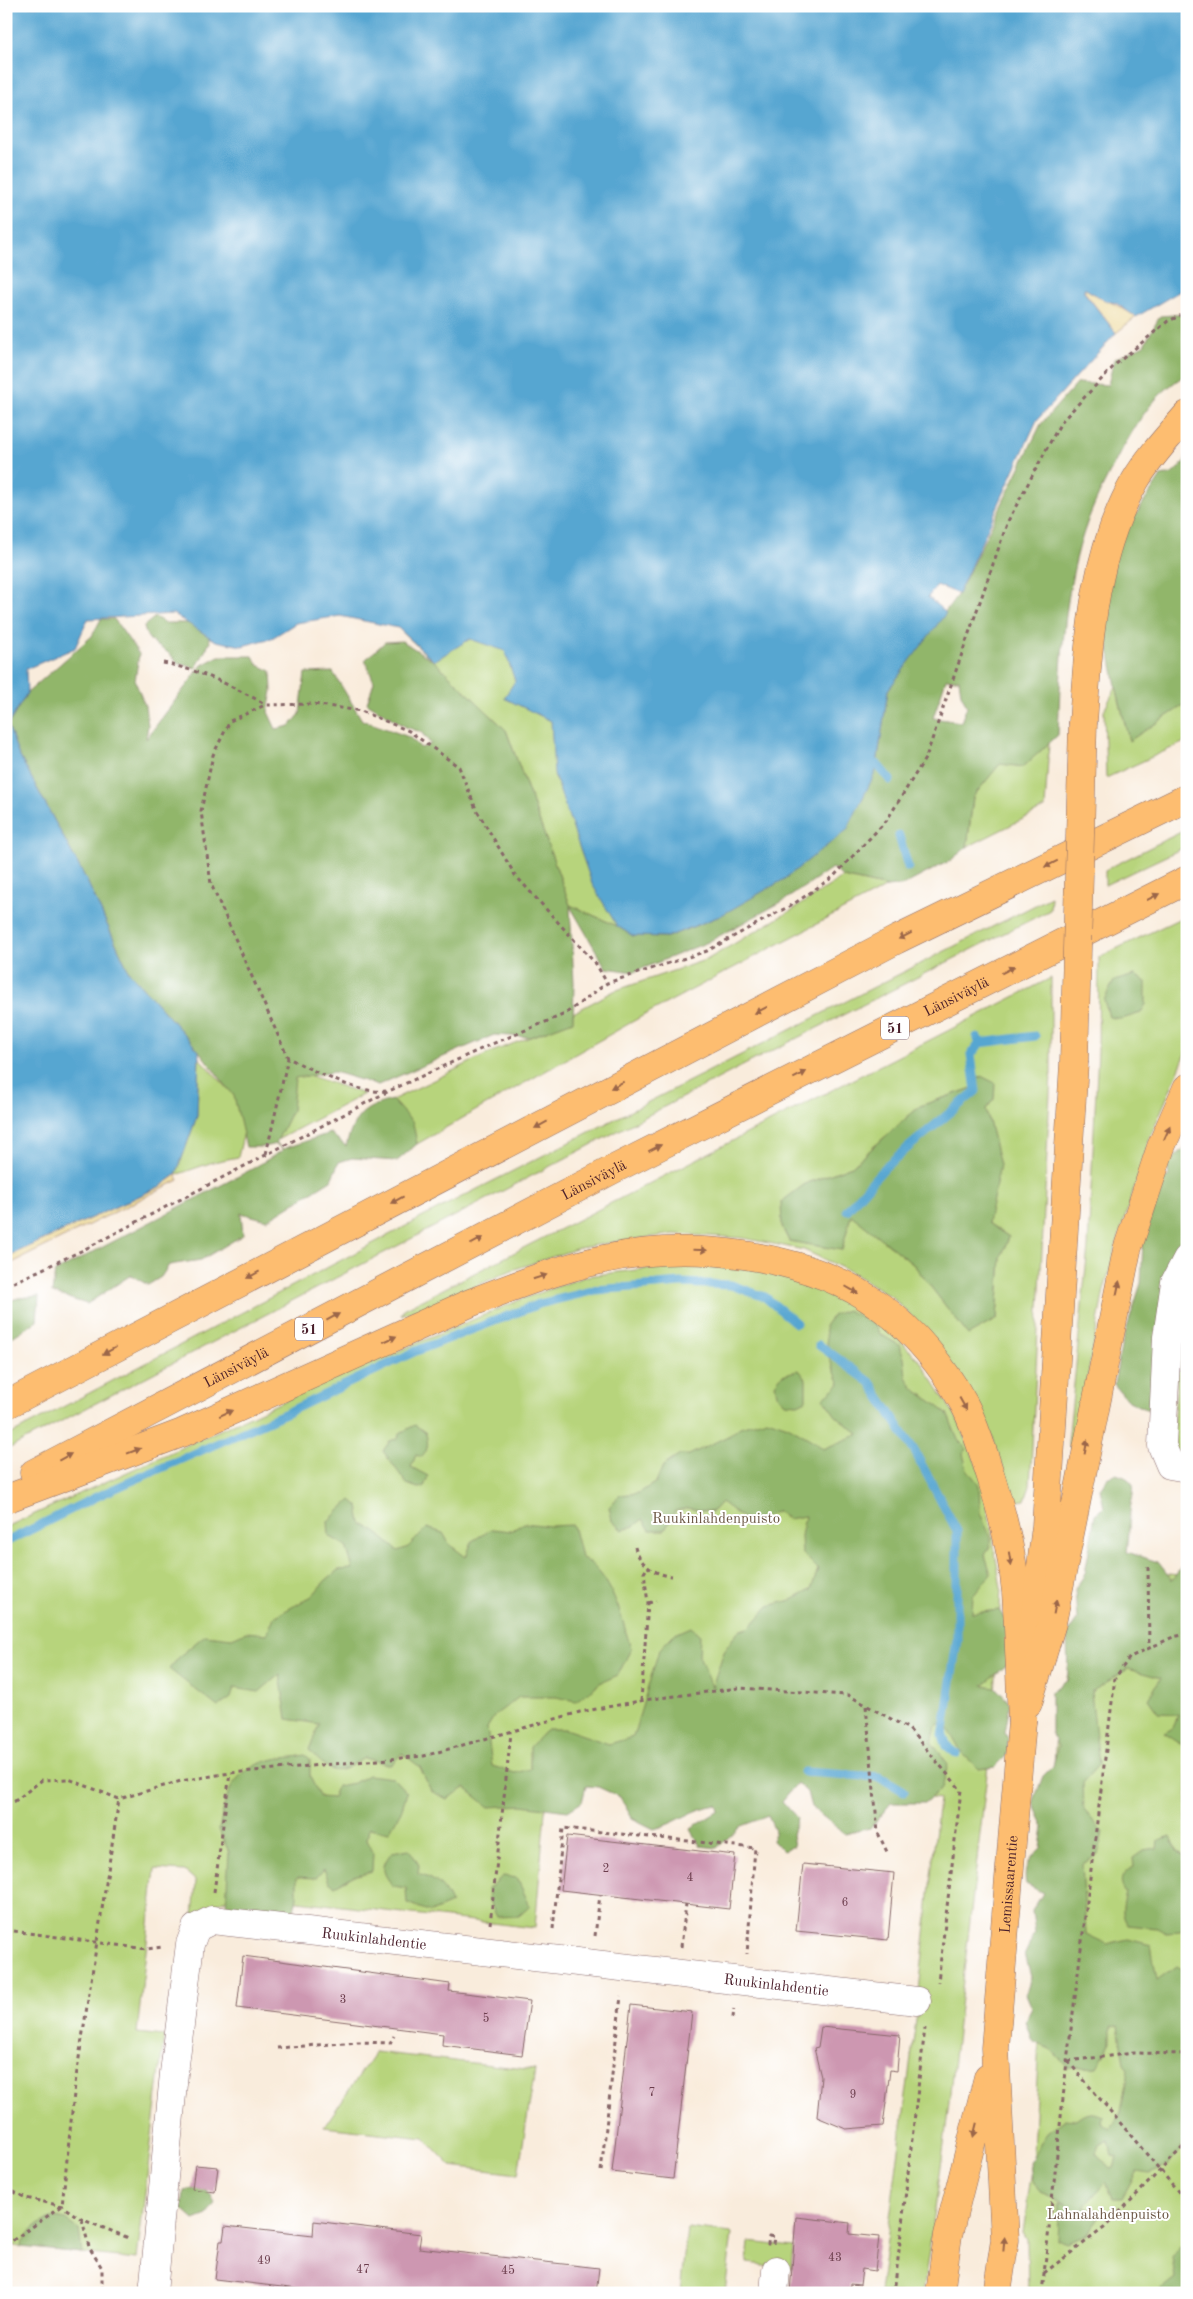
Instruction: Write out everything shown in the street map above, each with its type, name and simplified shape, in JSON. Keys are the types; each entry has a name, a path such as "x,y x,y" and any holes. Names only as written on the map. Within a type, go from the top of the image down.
{"main road":[{"path":"1022,1721 1046,1526 1074,1062 1082,722 1096,587 1111,534 1135,481 1158,449 1187,415"},
{"path":"1126,827 1187,788"},
{"path":"6,1405 896,940 1187,798"},
{"name":"Länsiväylä","path":"6,1488 612,1170 1187,880"},
{"path":"1022,1721 1052,1623 1126,1250 1161,1147 1187,1088"},
{"path":"6,1499 182,1433 470,1303 526,1282 607,1258 668,1251 698,1249 729,1252 758,1258 807,1270 840,1283 881,1306 917,1339 965,1405 995,1488 1007,1540 1015,1590 1022,1721"},
{"name":"Lemissaarentie","path":"997,2293 1004,2240 995,2048 1022,1721"},
{"name":"Lemissaarentie","path":"940,2293 948,2235 995,2048"}],"street":[{"path":"1187,1259 1175,1282 1167,1337 1162,1446 1170,1465 1187,1468"},
{"path":"153,2293 174,2073 190,1944 196,1928 212,1920"},
{"name":"Ruukinlahdentie","path":"212,1920 923,2002"}],"path":[{"path":"6,1286 81,1250 389,1091 492,1044 565,1014 607,983 707,951 795,903 833,877 887,820 926,756 1008,521 1060,422 1116,364 1168,321 1187,313"},
{"path":"163,663 186,667 230,685 265,705"},
{"path":"266,1154 288,1058 211,884 201,810 213,755 230,721 265,705 313,704 361,711 409,731 459,767 476,809 515,875 596,964 607,983"},
{"path":"288,1058 366,1090 389,1091"},
{"path":"635,1547 636,1554 647,1568 663,1576 672,1576"},
{"path":"1148,1567 1150,1648"},
{"path":"641,1701 648,1603 644,1573 647,1568"},
{"path":"648,1603 656,1601"},
{"path":"1042,2293 1067,2061 1114,1678 1130,1657 1173,1637 1187,1634"},
{"path":"6,1803 15,1801 42,1780 69,1779 119,1799 181,1781 230,1773 424,1756 580,1712 641,1701 738,1688 848,1695 909,1729 961,1790 938,1981 923,2002 894,2293"},
{"path":"866,1706 878,1832 888,1854"},
{"path":"489,1930 511,1733"},
{"path":"212,1920 230,1773"},
{"path":"6,2245 62,2206 75,2084 119,1799"},
{"path":"549,1960 563,1828 755,1848 743,1982"},
{"path":"592,1964 600,1894"},
{"path":"678,1974 686,1904"},
{"path":"6,1930 146,1949 190,1944"},
{"path":"601,2171 625,1968"},
{"path":"277,2048 358,2042 390,2043 394,2036"},
{"path":"1067,2061 1134,2053 1187,2054"},
{"path":"1067,2061 1187,2202"},
{"path":"1044,2273 1104,2228 1187,2143"},
{"path":"6,2188 26,2198 62,2206 82,2219 157,2249"},
{"path":"82,2219 89,2247 102,2268 102,2293"}],"green space":[{"path":"1187,314 1187,374 1156,399 1141,417 1112,468 1088,520 1073,572 1068,599 1062,653 1058,735 1023,767 1000,764 973,797 967,847 951,860 904,885 887,887 843,877 832,868 785,900 708,942 634,972 606,968 570,906 574,983 573,1021 530,1037 494,1035 378,1085 334,1072 295,1078 292,1110 276,1143 283,1149 330,1133 346,1146 356,1120 366,1110 392,1100 413,1123 417,1144 397,1161 352,1158 339,1162 331,1180 267,1220 241,1213 243,1235 201,1260 169,1265 161,1277 148,1285 131,1275 87,1304 52,1293 55,1272 252,1169 283,1150 276,1144 263,1147 246,1147 234,1096 199,1051 129,972 87,881 18,753 8,725 27,693 92,636 101,619 114,619 139,654 135,681 145,706 148,725 146,739 202,665 219,656 253,656 258,665 271,671 272,691 268,712 276,729 290,726 300,714 305,673 333,672 362,720 409,737 421,748 431,744 421,732 406,727 367,703 374,682 365,660 385,642 402,641 434,661 506,730 570,905 617,926 633,936 667,937 720,916 876,771 888,690 958,594 1041,424 1077,383 1108,385 1114,359 1144,345 1160,316","holes":["946,679 959,679 961,694 967,706 961,722 933,718"]},
{"path":"1187,449 1187,703 1129,741 1116,686 1101,606 1118,542 1161,476 1172,474 1185,462"},
{"path":"921,612 946,613 888,690 876,771 633,936 617,926 570,905 506,730 398,628"},
{"path":"155,617 165,623 206,623 210,642 196,668 177,663 168,652 149,639 144,626"},
{"path":"1116,686 1129,740 1187,703 1187,741 1106,778 1104,711"},
{"path":"1049,743 1045,808 967,847 973,797 1000,763 1023,767"},
{"path":"1187,829 1187,846 1105,885 1105,870"},
{"path":"843,877 887,887 646,1014 417,1144 412,1123 392,1100 494,1051 572,1021 573,1013 614,991 708,959 797,907"},
{"path":"1051,897 1050,910 752,1061 6,1450 6,1437 442,1207"},
{"path":"1187,915 1187,1051 1150,1137 1117,1243 1104,1290 1078,1441 1071,1449 1068,1443 1088,1247 1098,1051 1099,957"},
{"path":"1135,975 1146,982 1146,1004 1141,1013 1122,1019 1109,1017 1104,1000 1114,981"},
{"path":"1051,978 1051,1073 1030,1486 1025,1500 1018,1501 1012,1495 993,1438 973,1396 921,1326 892,1297 851,1272 804,1250 743,1238 674,1234 614,1242 579,1248 512,1270 433,1305 401,1315 404,1309","holes":["972,1088 994,1099 986,1109 988,1223 1009,1237 1001,1257 997,1319 968,1334 914,1265 851,1214 842,1250 789,1241 782,1227 805,1184 852,1166 920,1106"]},
{"path":"199,1058 236,1097 245,1128 238,1157 213,1162 176,1175 197,1116"},
{"path":"293,1070 364,1094 275,1141"},
{"path":"981,1076 995,1083 994,1099 986,1109 1000,1165 988,1223 1009,1237 1001,1257 997,1319 968,1335 914,1265 851,1215 842,1250 789,1241 782,1227 781,1202 805,1184 852,1166 920,1106 972,1088"},
{"path":"1187,1146 1187,1252 1148,1410 1127,1400 1114,1384 1121,1347 1141,1283 1143,1241 1162,1180 1169,1177 1167,1164"},
{"name":"Ruukinlahdenpuisto","path":"668,1266 736,1266 783,1271 822,1287 884,1324 920,1361 958,1420 983,1480 1001,1588 994,1713 944,2145 923,2293 880,2293 916,2020 939,1799 550,1754 535,1928 236,1894 193,1917 196,1881 185,1871 155,1869 137,2033 164,2036 137,2259 6,2245 6,1527 341,1375 522,1299 587,1276"},
{"path":"1187,1268 1187,1458 1171,1447"},
{"path":"39,1296 37,1321 6,1341 6,1302 18,1298"},
{"path":"847,1310 874,1324 880,1334 899,1345 904,1358 906,1377 913,1388 947,1413 958,1440 967,1449 963,1454 967,1469 979,1485 980,1513 990,1536 990,1547 985,1555 991,1574 973,1596 972,1613 999,1610 1013,1631 1014,1659 983,1685 995,1687 1010,1703 1005,1733 1008,1738 1007,1755 995,1767 979,1769 962,1753 944,1721 936,1726 932,1743 948,1764 942,1788 924,1803 891,1803 870,1828 845,1834 811,1807 807,1792 797,1783 782,1801 797,1818 792,1835 794,1846 783,1851 773,1841 775,1831 768,1816 741,1826 717,1848 700,1846 691,1828 719,1811 717,1805 700,1809 654,1829 632,1818 620,1797 598,1787 586,1786 582,1802 568,1811 522,1805 489,1807 465,1788 447,1799 431,1791 420,1767 402,1753 391,1765 364,1758 340,1770 329,1769 309,1750 319,1724 287,1719 280,1674 259,1692 234,1688 231,1698 218,1707 169,1669 181,1655 205,1635 232,1638 246,1632 267,1634 274,1617 312,1596 338,1570 353,1569 346,1546 329,1536 328,1521 351,1500 358,1506 361,1523 377,1533 398,1551 408,1547 427,1528 443,1533 450,1545 466,1557 472,1541 492,1529 511,1531 524,1523 550,1526 573,1525 581,1557 601,1574 614,1597 631,1649 618,1675 600,1683 576,1701 556,1697 519,1697 495,1715 487,1728 492,1766 515,1773 530,1769 530,1747 547,1729 565,1729 609,1744 633,1737 659,1650 673,1635 691,1627 700,1635 699,1655 712,1687 724,1651 738,1631 750,1627 769,1606 794,1599 811,1590 818,1569 802,1553 801,1536 805,1516 788,1519 777,1511 764,1518 747,1521 721,1502 712,1512 688,1508 675,1511 665,1530 650,1530 643,1519 634,1526 622,1530 612,1521 609,1507 620,1495 639,1493 656,1482 663,1466 680,1455 689,1455 730,1435 740,1427 767,1419 788,1426 823,1449 859,1434 836,1416 823,1398 840,1384 829,1358 825,1326 833,1315"},
{"path":"799,1370 806,1379 806,1400 798,1404 785,1403 777,1394 775,1384 782,1375"},
{"path":"415,1425 426,1433 427,1443 427,1449 422,1457 416,1455 411,1467 428,1476 424,1487 418,1488 407,1484 383,1451 390,1441 398,1438 400,1433"},
{"path":"1116,1474 1129,1480 1134,1488 1127,1552 1158,1562 1172,1580 1187,1559 1187,1756 1184,1746 1164,1733 1173,1728 1178,1714 1158,1713 1148,1699 1161,1678 1128,1669 1091,1692 1099,1764 1083,1782 1084,1810 1103,1832 1098,1855 1082,1864 1086,1934 1107,1944 1128,1939 1151,1945 1157,1980 1176,1966 1187,1973 1187,2141 1168,2165 1150,2173 1137,2171 1122,2198 1113,2198 1106,2182 1084,2206 1102,2213 1086,2235 1068,2243 1057,2239 1059,2203 1067,2204 1040,2193 1032,2179 1030,2162 1047,2132 1064,2119 1076,2120 1083,2115 1095,2113 1103,2116 1102,2122 1111,2128 1121,2112 1128,2069 1124,2064 1118,2025 1111,2026 1111,2042 1097,2067 1068,2068 1052,2050 1032,2041 1025,2021 1032,2008 1026,1994 1031,1977 1025,1954 1035,1933 1032,1911 1043,1893 1026,1884 1025,1873 1030,1860 1041,1848 1044,1827 1033,1803 1043,1776 1053,1766 1058,1746 1051,1733 1051,1692 1068,1679 1067,1635 1077,1620 1075,1589 1085,1574 1095,1514 1104,1508 1100,1489 1107,1478","holes":["1109,2140 1112,2156 1117,2157 1114,2167 1110,2168 1096,2153 1099,2145"]},
{"name":"Lahnalahdenpuisto","path":"1091,1565 1187,1576 1187,2293 1028,2293 1027,2239 1023,2232 1032,2169 1056,1729"},
{"path":"305,1755 310,1759 310,1777 320,1797 333,1798 337,1786 354,1783 368,1775 393,1778 407,1793 401,1811 389,1832 369,1828 367,1840 373,1852 372,1871 353,1876 335,1886 329,1882 324,1869 316,1878 297,1877 297,1897 293,1915 239,1919 226,1905 229,1852 219,1830 228,1794 239,1777 247,1770 270,1760"},
{"path":"1171,1836 1177,1851 1187,1858 1187,1915 1184,1916 1186,1928 1180,1932 1166,1933 1157,1928 1128,1925 1123,1913 1126,1893 1123,1889 1122,1878 1126,1872 1134,1867 1133,1858 1143,1851 1158,1849 1159,1840"},
{"path":"409,1849 419,1865 418,1874 439,1884 451,1903 431,1912 407,1903 406,1888 393,1886 385,1873 384,1866 392,1852"},
{"path":"503,1876 517,1878 530,1906 519,1916 497,1917 489,1901 488,1889"},
{"path":"375,2052 535,2070 518,2174 451,2166 424,2138 324,2127"},
{"path":"201,2187 211,2195 215,2203 207,2215 194,2220 182,2209 184,2191"},
{"path":"50,2219 65,2220 79,2230 82,2253 20,2247 34,2228"},
{"path":"687,2228 732,2233 725,2293 680,2293"},
{"path":"749,2242 793,2247 791,2268 747,2263"},
{"path":"1187,2243 1187,2293 1160,2293 1162,2289 1175,2279 1172,2256 1179,2247"}],"sand":[{"path":"1084,288 1136,317 1116,333 1084,291"},
{"path":"176,1175 179,1180 6,1266 6,1257 161,1186"}],"water":[{"path":"6,6 1187,6 1187,287 1136,317 1116,303 1106,301 1084,288 1084,292 1116,333 1037,420 958,594 937,585 928,597 946,613 888,690 876,771 847,830 783,880 720,916 667,937 633,936 617,926 592,884 554,774 551,721 504,698 515,681 505,651 470,639 434,661 398,628 340,616 296,623 272,638 242,646 216,641 173,614 88,619 75,648 26,669 27,693 8,725 18,753 87,881 129,972 199,1051 197,1116 176,1175 161,1186 6,1257"}],"building":[{"path":"567,1836 735,1855 729,1909 561,1890"},
{"path":"803,1864 894,1873 888,1940 796,1931"},
{"path":"243,1956 450,1984 449,1991 530,2001 522,2055 442,2045 443,2034 237,2008"},
{"path":"631,2005 692,2012 673,2179 612,2172"},
{"path":"821,2027 900,2035 897,2071 890,2070 883,2126 846,2129 817,2117 821,2077 814,2048 818,2047"},
{"path":"195,2165 218,2167 215,2192 192,2189"},
{"path":"796,2217 850,2223 849,2234 879,2237 875,2271 862,2269 860,2285 850,2284 849,2293 790,2293"},
{"path":"314,2221 421,2234 419,2248 599,2268 596,2293 332,2293 215,2279 220,2241 223,2241 225,2226 313,2236"}],"waterway":[{"path":"877,764 890,780"},
{"path":"899,836 908,867"},
{"path":"977,1037 980,1043 1035,1036"},
{"path":"847,1210 886,1166 976,1091 971,1055 980,1043"},
{"path":"6,1542 100,1495 286,1413 416,1351 539,1304 596,1290 681,1283 731,1285 765,1297 796,1323"},
{"path":"819,1345 870,1382 915,1452 957,1531 957,1640 943,1736 947,1746 957,1754"},
{"path":"804,1772 880,1777 904,1791"}]}
